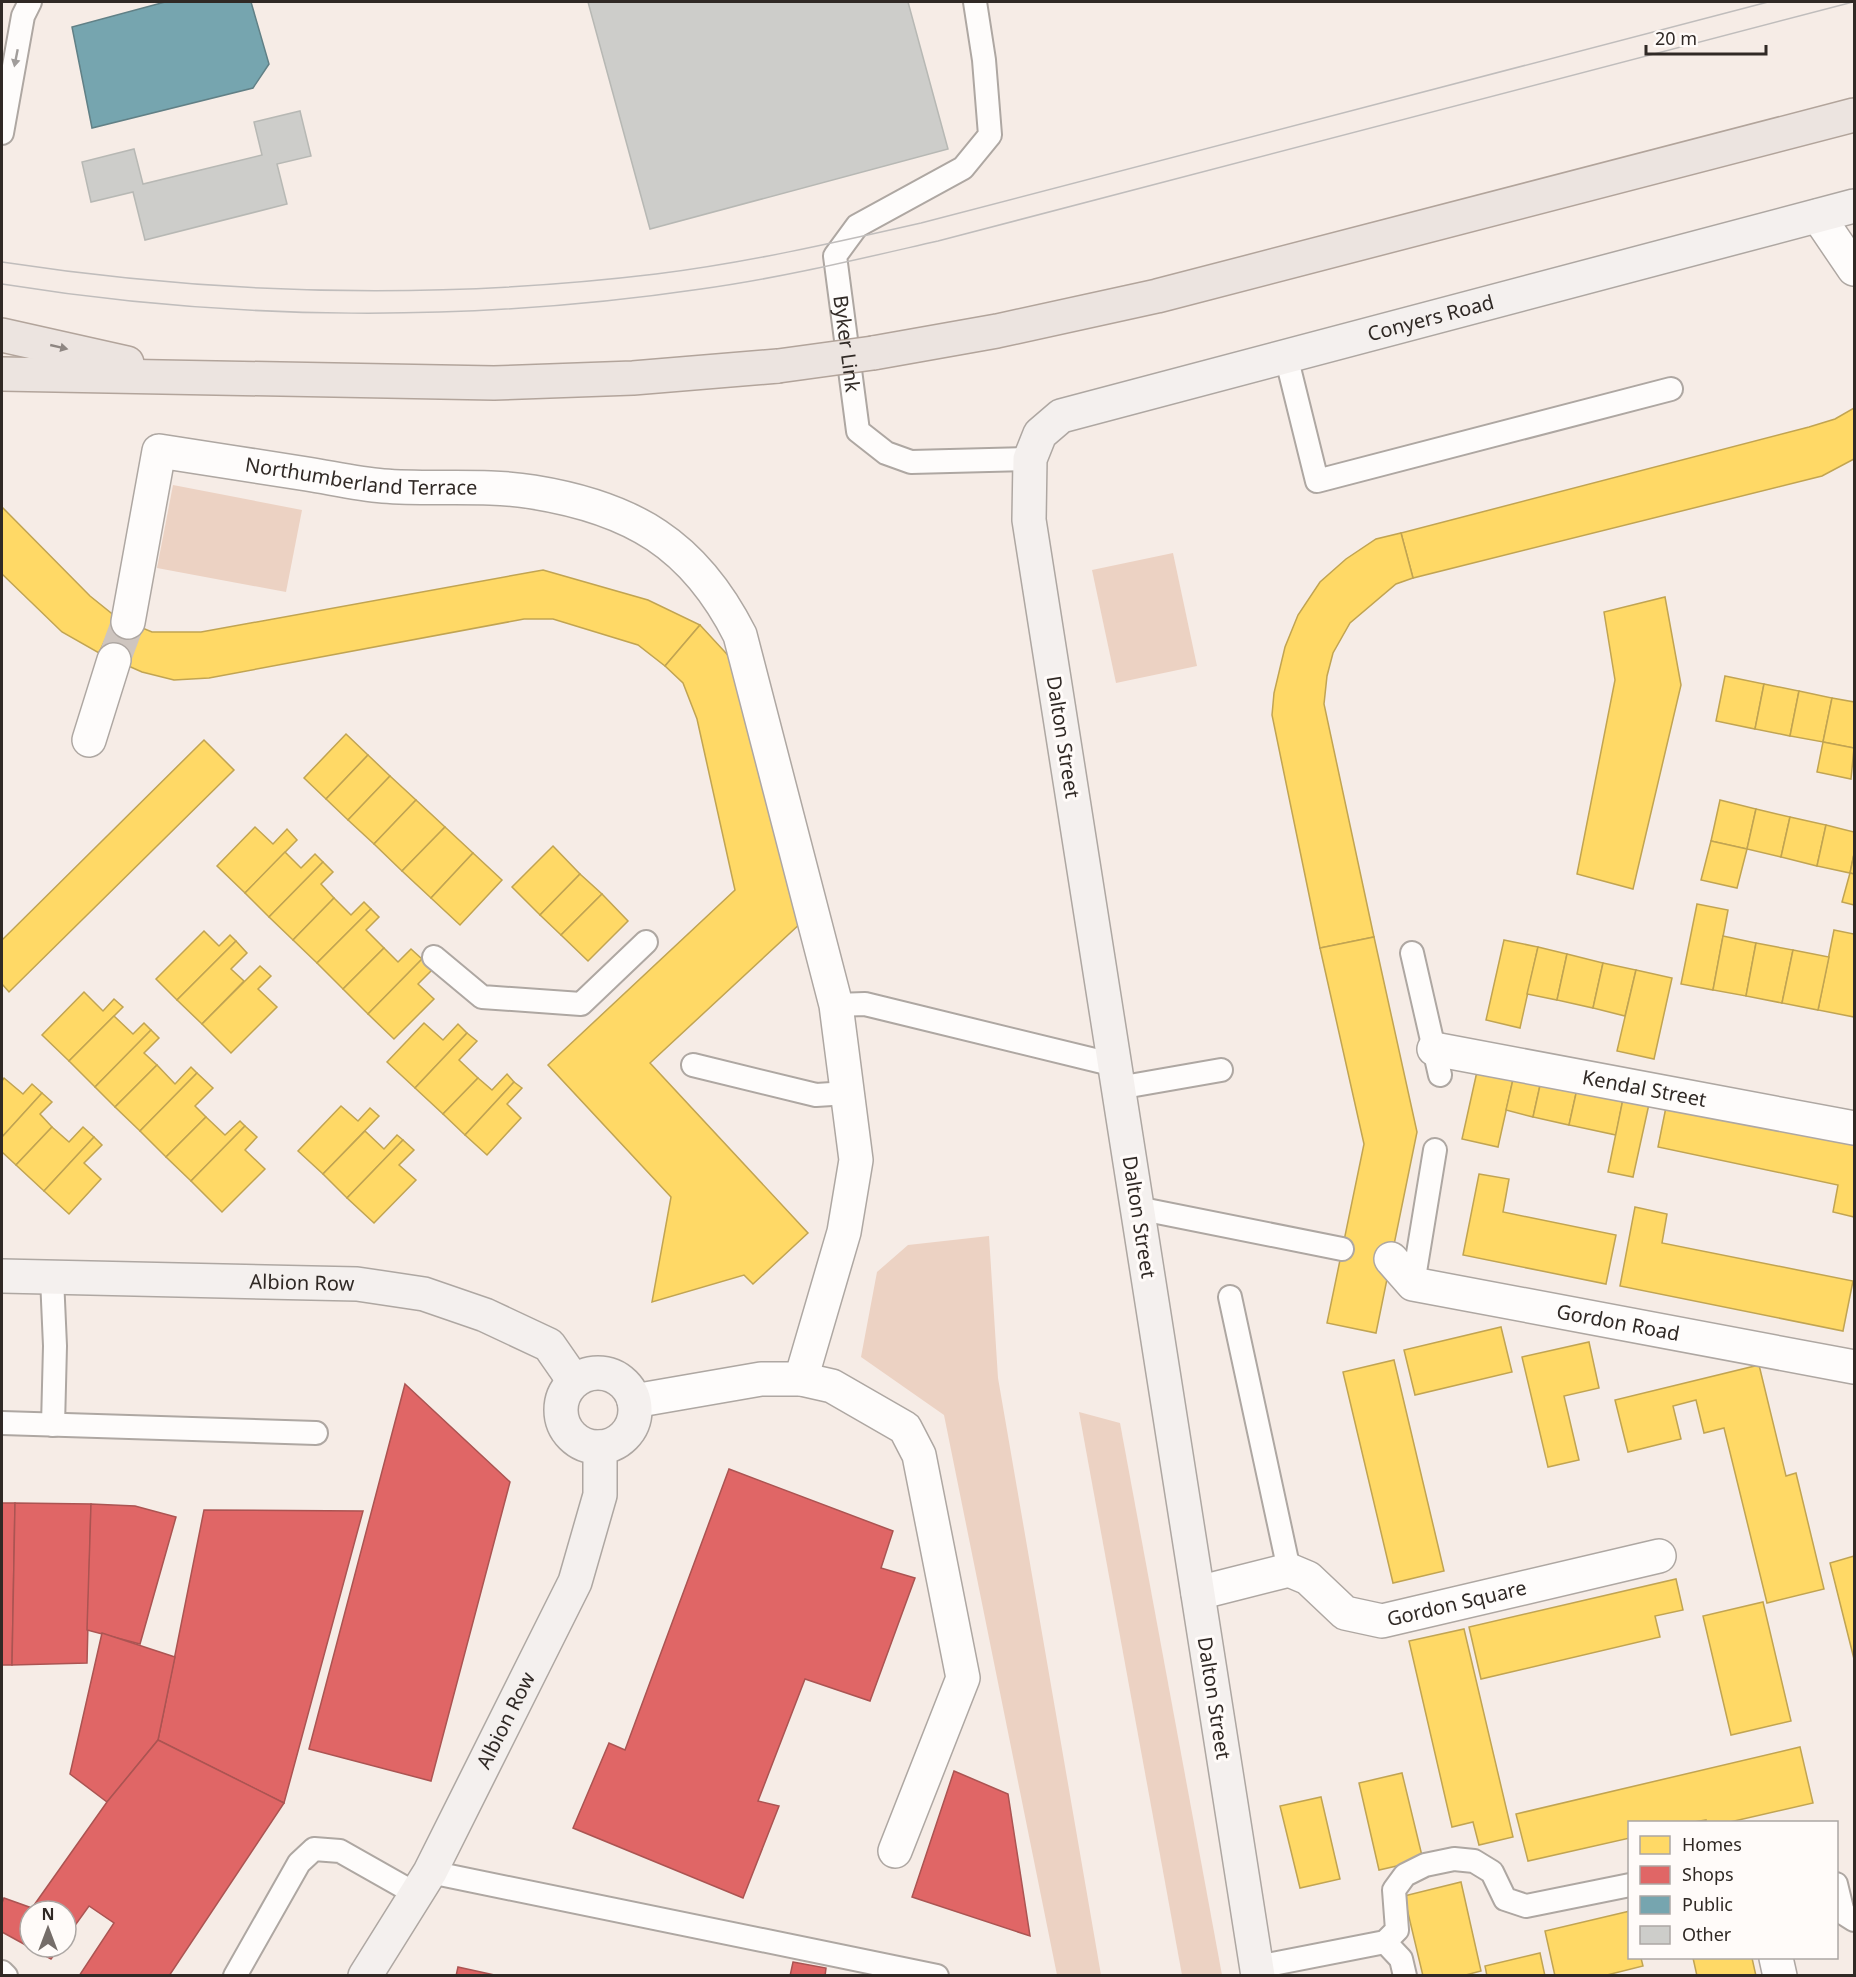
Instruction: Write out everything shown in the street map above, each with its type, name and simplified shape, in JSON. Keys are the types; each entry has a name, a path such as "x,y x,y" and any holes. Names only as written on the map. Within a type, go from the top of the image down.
{"main road":[{"path":"2,375 182,376 341,382 494,383 633,378 778,366 873,353 997,331 1158,296 1854,115"},
{"path":"2,335 182,376"}],"street":[{"name":"Conyers Road","path":"1030,459 1040,434 1061,416 1854,206"},
{"path":"1818,216 1854,269"},
{"name":"Northumberland Terrace","path":"128,622 159,451 382,486 532,492 579,502 643,527 672,544 710,585 740,635 851,1004"},
{"name":"Dalton Street","path":"1030,459 1029,520 1257,1971"},
{"path":"89,740 114,660"},
{"path":"801,1379 844,1232 853,1193 856,1160 848,1093 851,1004"},
{"name":"Kendal Street","path":"1437,1062 1854,1128"},
{"path":"1391,1259 1413,1284"},
{"name":"Albion Row","path":"2,1276 357,1284 424,1294 485,1315 549,1345 574,1381"},
{"name":"Gordon Road","path":"1413,1284 1854,1367"},
{"path":"585,1374 610,1374 621,1380 634,1401 635,1412 627,1432 610,1445 600,1447 577,1441 563,1422 561,1400 574,1381 585,1374"},
{"path":"634,1401 761,1379 801,1379 832,1386 905,1428 919,1455 963,1678 895,1851"},
{"name":"Albion Row","path":"364,1976 423,1883 575,1582 600,1495 600,1447"},
{"name":"Gordon Square","path":"1289,1570 1308,1578 1346,1613 1382,1621 1659,1556"},
{"path":"1198,1593 1289,1570"},
{"path":"1776,1959 1780,1976"}],"lane":[{"path":"2,133 23,16 30,2"},
{"name":"Byker Link","path":"975,2 984,60 990,135 963,168 857,226 835,256 858,431 886,453 911,462 1030,459"},
{"path":"1286,356 1317,481 1671,389"},
{"path":"434,957 482,997 581,1004 646,942"},
{"path":"1412,953 1437,1062"},
{"path":"851,1004 1065,1054 1117,1077 1221,1070"},
{"path":"693,1065 816,1095 848,1093"},
{"path":"1413,1284 1435,1150"},
{"path":"1137,1208 1342,1249"},
{"path":"52,1278 55,1346 53,1425"},
{"path":"1230,1297 1289,1570"},
{"path":"2,1424 316,1433"},
{"path":"234,1976 299,1863 314,1849 340,1851 423,1883 937,1976"},
{"path":"1257,1971 1385,1942 1397,1930 1394,1890 1405,1875 1425,1865 1454,1859 1474,1861 1492,1872 1504,1899 1526,1906 1628,1885"},
{"path":"1838,1892 1843,1913 1854,1920"},
{"path":"1385,1942 1401,1959 1405,1976"},
{"path":"2,1972 6,1976"}],"shaded area":[{"path":"173,485 302,510 286,592 157,568"},
{"path":"1173,553 1197,666 1116,683 1092,570"},
{"path":"989,1236 998,1378 1101,1975 1057,1975 944,1415 861,1357 877,1272 908,1245"},
{"path":"1079,1412 1120,1423 1222,1975 1182,1975"}],"building: Homes":[{"path":"1854,408 1854,459 1822,476 1413,578 1401,533 1809,427 1835,419"},
{"path":"2,507 90,596 116,617 99,653 62,632 2,574"},
{"path":"1401,533 1413,578 1396,584 1350,623 1333,653 1327,676 1324,704 1374,937 1320,948 1272,715 1274,693 1285,647 1298,615 1320,582 1346,559 1376,539"},
{"path":"543,570 648,600 700,625 665,666 638,645 553,619 524,619 209,678 174,680 142,672 99,653 116,617 152,632 201,632"},
{"path":"1665,597 1681,685 1633,889 1577,874 1615,680 1604,612"},
{"path":"700,625 737,665 803,921 650,1063 808,1233 753,1284 744,1275 652,1302 671,1197 548,1065 735,890 697,719 683,683 665,666"},
{"path":"1725,676 1764,684 1755,729 1716,721"},
{"path":"1764,684 1799,691 1790,736 1755,729"},
{"path":"1799,691 1832,698 1823,742 1790,736"},
{"path":"1832,698 1854,702 1854,748 1823,742"},
{"path":"346,734 368,755 326,799 304,778"},
{"path":"204,740 234,770 9,992 2,984 2,940"},
{"path":"1823,742 1854,748 1851,779 1817,772"},
{"path":"368,755 390,776 348,820 326,799"},
{"path":"390,776 416,800 374,844 348,820"},
{"path":"416,800 445,827 402,871 374,844"},
{"path":"1720,800 1756,809 1747,849 1711,841"},
{"path":"1756,809 1790,817 1781,857 1747,849"},
{"path":"1790,817 1826,825 1817,866 1781,857"},
{"path":"1826,825 1854,832 1854,854 1850,873 1817,866"},
{"path":"255,827 273,844 287,829 297,840 245,893 217,866"},
{"path":"445,827 473,853 431,898 402,871"},
{"path":"1711,841 1747,849 1737,888 1701,880"},
{"path":"553,846 580,874 540,915 512,887"},
{"path":"285,852 301,868 315,854 323,862 269,917 245,893"},
{"path":"473,853 502,880 460,925 431,898"},
{"path":"1854,854 1854,874 1850,873"},
{"path":"323,862 333,872 321,884 334,898 293,940 269,917"},
{"path":"1850,873 1854,874 1854,905 1842,902"},
{"path":"580,874 602,894 561,935 540,915"},
{"path":"602,894 628,921 588,961 561,935"},
{"path":"334,898 351,915 364,902 371,909 317,963 293,940"},
{"path":"1697,904 1728,910 1713,990 1681,984"},
{"path":"371,909 379,917 366,930 384,948 343,989 317,963"},
{"path":"1834,930 1854,934 1854,1017 1818,1010"},
{"path":"204,931 219,946 230,935 236,941 177,1000 156,979"},
{"path":"1723,936 1756,943 1746,996 1713,990"},
{"path":"1374,937 1417,1132 1376,1333 1327,1323 1364,1144 1320,948"},
{"path":"1504,940 1538,947 1520,1028 1486,1020"},
{"path":"236,941 247,953 231,969 244,981 202,1024 177,1000"},
{"path":"1756,943 1793,950 1782,1003 1746,996"},
{"path":"1538,947 1567,954 1557,1000 1527,994"},
{"path":"384,948 398,962 411,949 422,959 368,1014 343,989"},
{"path":"1793,950 1829,957 1818,1010 1782,1003"},
{"path":"1567,954 1603,963 1593,1008 1557,1000"},
{"path":"422,959 432,970 418,984 434,999 394,1039 368,1014"},
{"path":"1603,963 1636,970 1625,1016 1593,1008"},
{"path":"260,966 271,976 258,989 277,1007 231,1053 202,1024"},
{"path":"1636,970 1672,978 1654,1059 1617,1051"},
{"path":"84,992 103,1011 114,999 123,1007 69,1061 42,1035"},
{"path":"114,1016 133,1034 144,1023 151,1030 95,1087 69,1061"},
{"path":"424,1023 443,1040 458,1024 467,1033 415,1088 387,1062"},
{"path":"151,1030 159,1038 144,1053 157,1065 115,1107 95,1087"},
{"path":"467,1033 477,1041 459,1060 478,1078 443,1114 415,1088"},
{"path":"157,1065 175,1084 191,1067 197,1073 140,1131 115,1107"},
{"path":"1478,1067 1514,1075 1498,1147 1462,1139"},
{"path":"197,1073 213,1088 195,1106 206,1117 166,1157 140,1131"},
{"path":"507,1074 514,1082 465,1135 443,1114 478,1078 492,1090"},
{"path":"1514,1075 1541,1081 1533,1117 1506,1110"},
{"path":"4,1078 23,1094 32,1084 42,1093 2,1137 2,1081"},
{"path":"1541,1081 1577,1089 1569,1125 1533,1117"},
{"path":"514,1082 522,1088 507,1104 521,1118 487,1155 465,1135"},
{"path":"1577,1089 1623,1099 1616,1135 1569,1125"},
{"path":"42,1093 52,1102 40,1114 52,1127 16,1165 2,1152 2,1137"},
{"path":"1623,1099 1649,1104 1633,1177 1608,1172"},
{"path":"1667,1102 1854,1145 1854,1217 1833,1212 1838,1185 1658,1147"},
{"path":"341,1106 358,1121 370,1108 379,1116 323,1174 298,1151"},
{"path":"206,1117 225,1135 240,1121 245,1126 191,1181 166,1157"},
{"path":"245,1126 257,1137 245,1150 265,1169 222,1212 191,1181"},
{"path":"52,1127 69,1142 83,1127 94,1137 44,1191 16,1165"},
{"path":"365,1131 384,1149 397,1135 403,1140 347,1198 323,1174"},
{"path":"94,1137 102,1145 84,1163 101,1179 69,1214 44,1191"},
{"path":"403,1140 414,1150 399,1165 416,1180 374,1223 347,1198"},
{"path":"1479,1174 1509,1179 1503,1212 1616,1235 1606,1284 1463,1255"},
{"path":"1635,1207 1667,1214 1662,1243 1853,1281 1843,1331 1620,1286"},
{"path":"1501,1327 1512,1372 1415,1395 1404,1350"},
{"path":"1589,1342 1599,1388 1564,1396 1579,1460 1548,1467 1522,1357"},
{"path":"1394,1360 1444,1571 1393,1583 1343,1372"},
{"path":"1759,1365 1786,1476 1796,1473 1824,1589 1767,1603 1724,1428 1704,1433 1696,1400 1673,1406 1681,1439 1628,1452 1615,1400"},
{"path":"1854,1556 1854,1659 1830,1563"},
{"path":"1676,1579 1683,1610 1655,1616 1660,1637 1481,1679 1469,1627"},
{"path":"1763,1602 1791,1721 1731,1735 1703,1616"},
{"path":"1464,1629 1513,1837 1479,1845 1473,1822 1452,1827 1409,1641"},
{"path":"1800,1747 1813,1803 1734,1821 1628,1821 1628,1838 1528,1861 1516,1814"},
{"path":"1402,1773 1423,1860 1379,1870 1359,1783"},
{"path":"1321,1797 1340,1879 1300,1888 1280,1806"},
{"path":"1461,1882 1481,1971 1462,1976 1423,1976 1404,1896"},
{"path":"1628,1911 1628,1959 1641,1959 1643,1966 1603,1976 1555,1976 1545,1931"},
{"path":"1540,1953 1545,1976 1487,1976 1485,1966"},
{"path":"1693,1959 1752,1959 1756,1976 1697,1976"}],"building: Shops":[{"path":"405,1384 510,1482 431,1781 309,1749"},
{"path":"729,1469 893,1531 881,1568 915,1578 870,1701 805,1679 758,1801 779,1806 743,1898 573,1828 609,1743 625,1750"},
{"path":"2,1503 15,1503 12,1665 2,1665"},
{"path":"15,1503 91,1504 87,1663 12,1665"},
{"path":"91,1504 135,1506 176,1517 140,1644 87,1630"},
{"path":"204,1510 363,1511 284,1803 158,1740"},
{"path":"102,1633 175,1657 158,1740 107,1802 70,1774"},
{"path":"158,1740 284,1803 169,1976 79,1976 114,1923 89,1906 78,1921 78,1899 38,1899 107,1802"},
{"path":"954,1771 1008,1794 1030,1936 912,1897"},
{"path":"4,1898 18,1903 18,1941 2,1932"},
{"path":"793,1962 826,1968 825,1976 790,1976"},
{"path":"458,1967 499,1976 456,1976"}],"building: Public":[{"path":"165,2 251,2 269,64 253,88 92,128 72,27"}],"building: Other":[{"path":"588,2 908,2 948,149 650,229"},
{"path":"300,111 311,156 277,164 287,204 145,240 133,192 91,202 82,162 134,149 143,184 262,155 254,122"}],"tunnel":[{"path":"114,660 128,622"}],"tram line":[{"path":"2,262 165,281 329,290 493,288 656,274 789,252 921,223 1768,2"},
{"path":"2,284 176,305 263,311 351,313 527,308 731,285 820,268 938,241 1853,2"}]}
